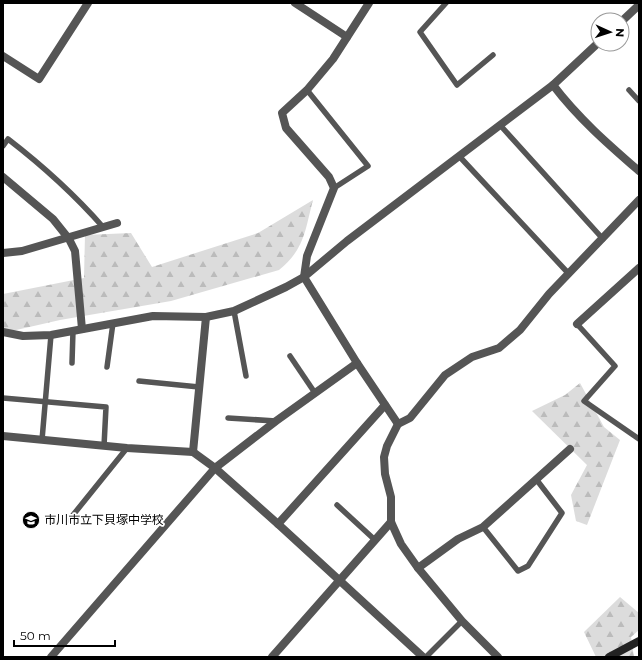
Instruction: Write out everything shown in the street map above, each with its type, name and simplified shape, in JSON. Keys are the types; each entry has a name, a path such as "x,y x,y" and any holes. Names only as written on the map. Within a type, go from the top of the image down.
{"main road":[{"path":"609,657 639,641"}],"street":[{"path":"3,56 39,79 88,3"},
{"path":"295,3 347,37"},
{"path":"369,3 333,59 307,90 282,113 286,128 329,177 334,188 306,256 304,277 357,363 398,424"},
{"path":"630,13 639,5"},
{"path":"3,332 23,336 51,335 153,316 206,318 234,310 304,277 347,241 553,85 590,50"},
{"path":"553,85 570,107 608,144 639,171"},
{"path":"3,177 53,219 68,237 75,251 82,329"},
{"path":"498,657 462,621 418,568 401,544 391,522 391,497 385,474 384,457 387,446 398,424 410,418 445,375 472,357 499,348 520,330 569,274 639,200"},
{"path":"3,253 22,251 117,223"},
{"path":"577,324 639,268"},
{"path":"193,452 206,318"},
{"path":"51,657 215,468 276,421 357,363"},
{"path":"278,524 385,405"},
{"path":"3,436 127,448 193,452 215,468 425,657"},
{"path":"418,568 458,539 483,527 570,449"},
{"path":"272,657 391,522"}],"lane":[{"path":"446,3 420,32 458,84 493,55"},
{"path":"307,90 368,166 334,188"},
{"path":"629,90 639,101"},
{"path":"500,126 603,239"},
{"path":"3,146 8,139 45,168 103,227"},
{"path":"459,156 569,274"},
{"path":"234,310 246,376"},
{"path":"106,367 113,324"},
{"path":"577,324 615,366 584,401 639,439"},
{"path":"72,363 73,331"},
{"path":"42,440 51,335"},
{"path":"290,356 315,393"},
{"path":"139,382 199,387"},
{"path":"3,398 106,407 104,446"},
{"path":"228,418 276,421"},
{"path":"69,520 127,448"},
{"path":"483,527 518,571 528,566 562,513 536,479"},
{"path":"337,505 375,540"},
{"path":"425,657 462,621"}],"green space":[{"path":"313,200 306,230 299,247 288,262 279,270 171,301 60,320 3,333 3,294 84,278 85,235 131,233 152,267 258,233"},
{"path":"580,383 604,427 620,440 587,525 576,521 571,495 587,465 532,411 565,395"},
{"path":"620,597 639,613 639,630 631,637 634,657 596,657 584,632"}],"place":[{"name":"市川市立下貝塚中学校","path":"31,520"}]}
